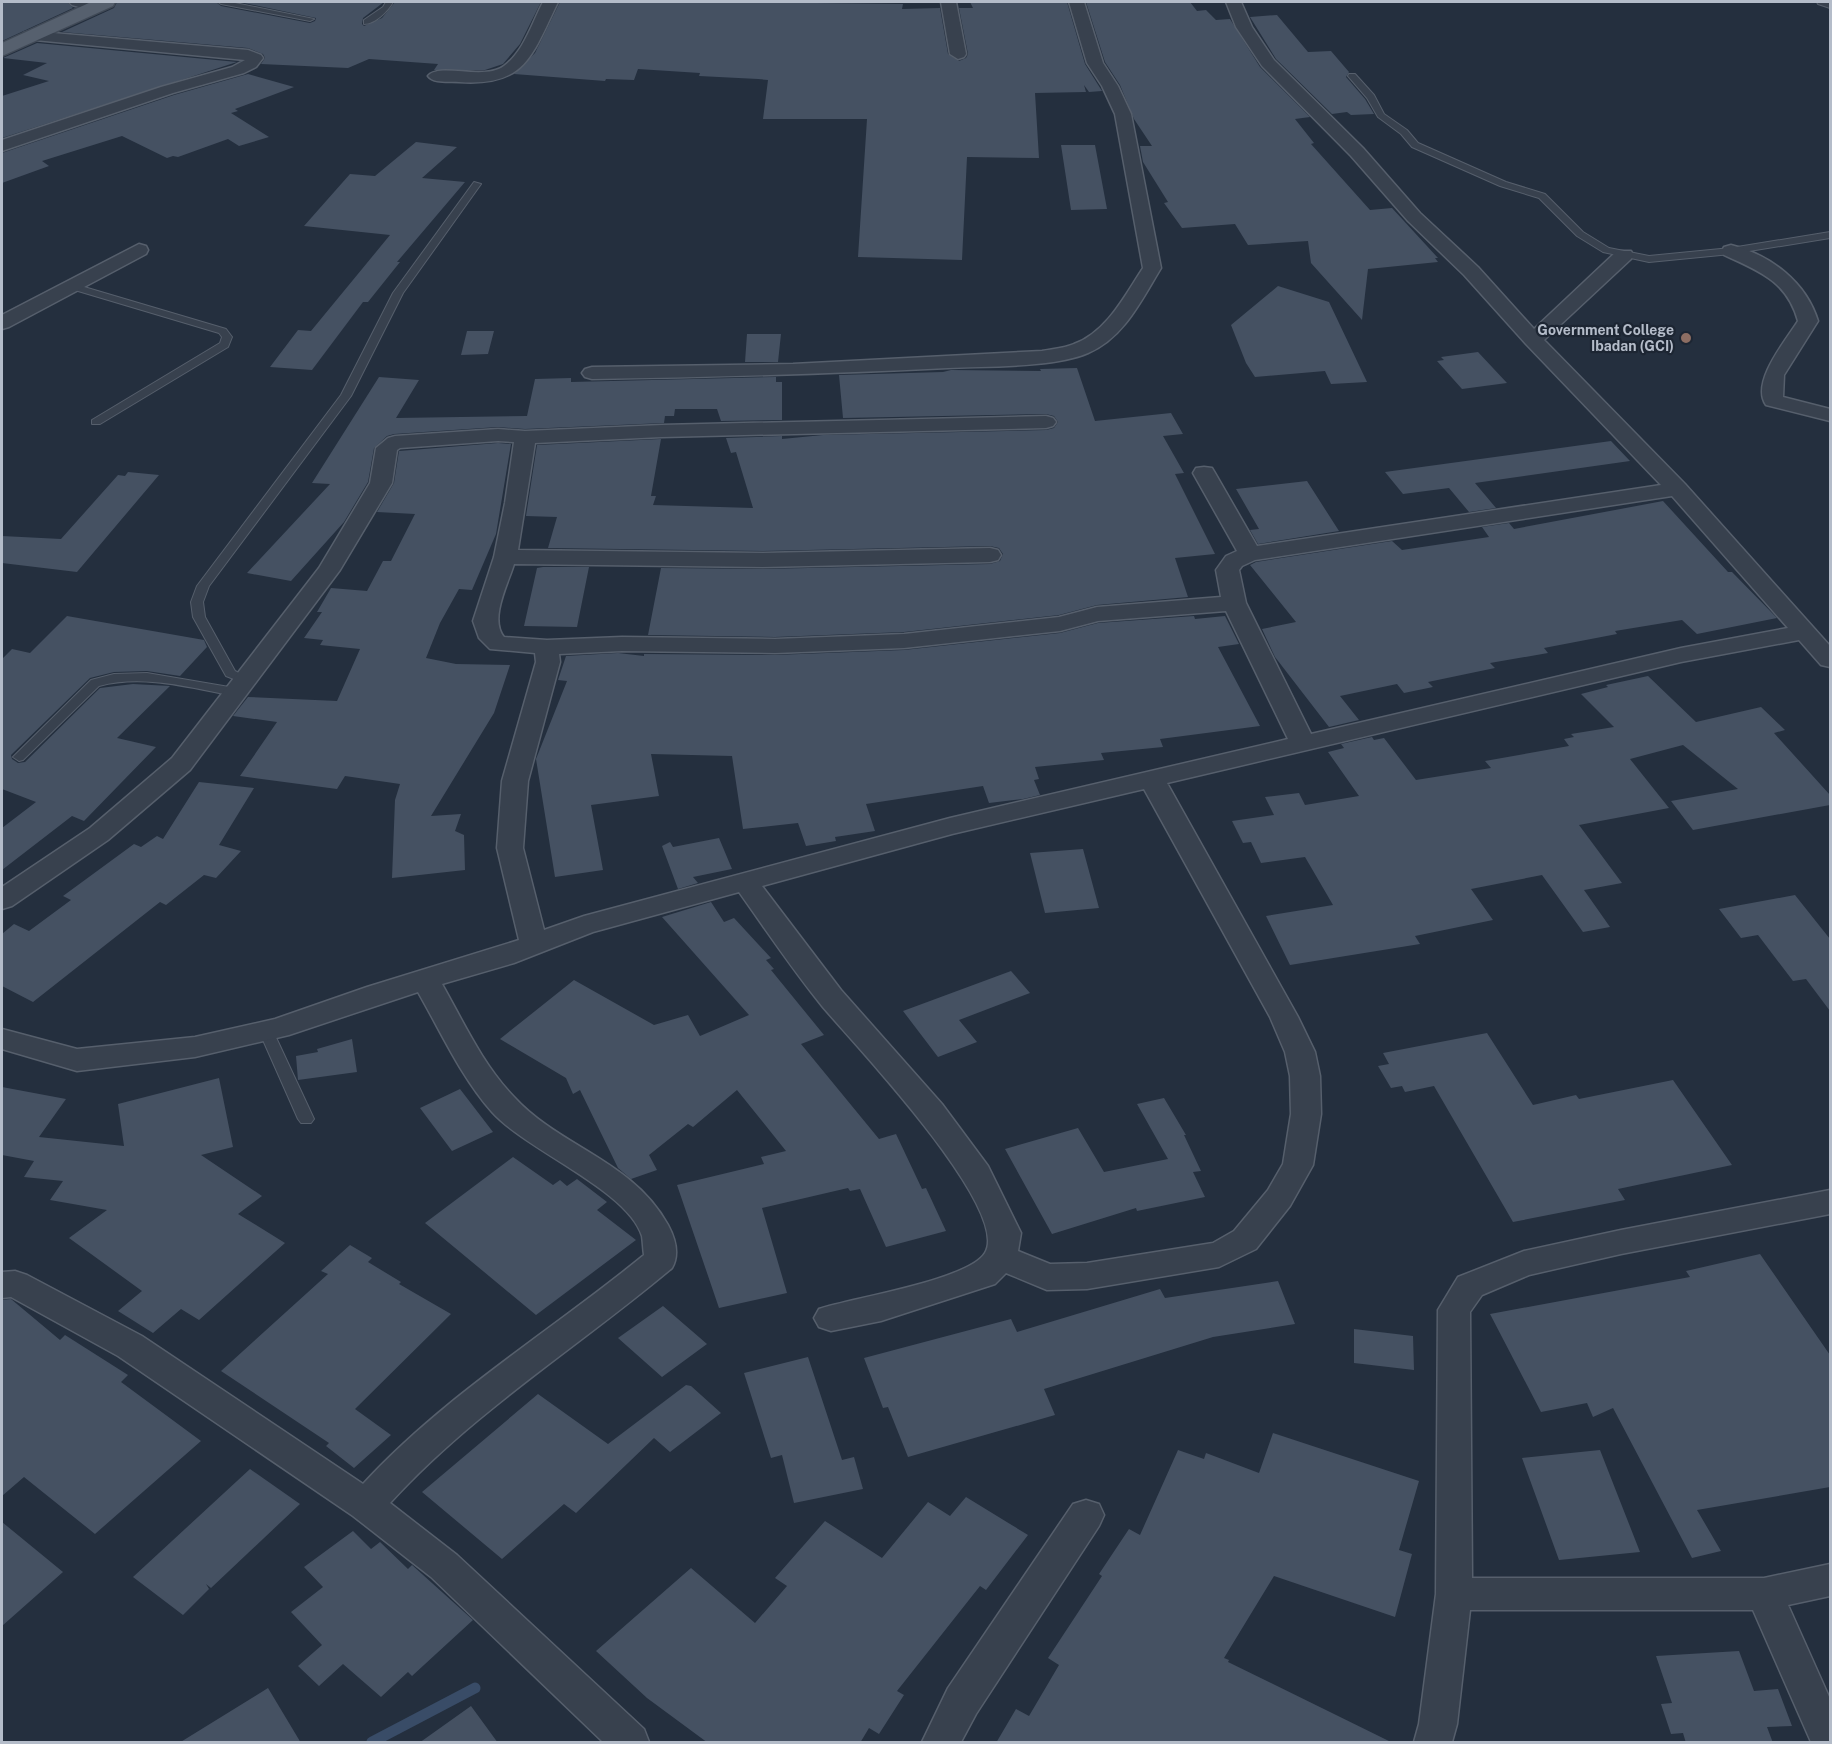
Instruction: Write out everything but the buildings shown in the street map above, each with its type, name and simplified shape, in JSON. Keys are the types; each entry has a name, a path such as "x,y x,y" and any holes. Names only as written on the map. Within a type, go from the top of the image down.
{"main road":[{"path":"12,43 96,3"}],"street":[{"path":"436,76 492,77 510,72 531,41 550,2"},
{"path":"948,2 958,54"},
{"path":"592,373 793,370 1042,357 1081,349 1098,339 1117,322 1152,268 1148,234 1123,114 1110,86 1095,63 1076,2"},
{"path":"1234,2 1244,27 1268,63 1357,152 1414,217 1471,271 1533,340 1677,489 1830,660"},
{"path":"2,146 167,90 238,70 250,64 255,58 248,55 12,43"},
{"path":"2,323 139,250"},
{"path":"1731,251 1785,278 1805,307 1808,321 1774,375 1773,401 1830,415"},
{"path":"1533,340 1624,255"},
{"path":"2,900 99,834 181,764 239,685 329,570 381,483 387,448 395,442 498,435 525,437 662,431 1046,422"},
{"path":"525,437 516,503 505,557 485,621 491,638 498,644 506,646 622,644 775,646 904,641 1060,624 1097,614 1234,603"},
{"path":"1204,473 1250,554"},
{"path":"1303,744 1234,603 1227,570 1234,561 1250,554 1677,489"},
{"path":"505,557 763,560 990,555"},
{"path":"2,1039 77,1060 195,1047 266,1031 534,945 584,925 950,826 1681,655 1804,632"},
{"path":"534,945 510,848 515,782 548,662 547,647"},
{"path":"1000,1257 1047,1276 1077,1276 1219,1254 1245,1240 1278,1198 1298,1165 1306,1114 1305,1076 1300,1052 1284,1017 1152,779"},
{"path":"746,883 831,997 931,1112 977,1174 1005,1233 1000,1257 984,1275 881,1308 831,1318"},
{"path":"366,1505 395,1472 506,1377 631,1285 660,1259 661,1251 649,1219 614,1182 516,1117 488,1087 425,980"},
{"path":"1433,1743 1438,1724 1454,1594 1454,1310 1470,1286 1535,1262 1621,1242 1830,1202"},
{"path":"2,1285 15,1284 130,1346 366,1505 444,1566 630,1743"},
{"path":"941,1743 962,1701 1086,1515"},
{"path":"1454,1594 1764,1594 1830,1580"},
{"path":"1764,1594 1830,1741"}],"lane":[{"path":"221,2 310,19"},
{"path":"367,22 386,8 389,2"},
{"path":"1821,2 1830,6"},
{"path":"1352,76 1371,97 1381,115 1404,132 1415,145 1503,184 1542,196 1580,234 1606,250 1650,259 1731,251 1830,235"},
{"path":"239,685 199,616 196,602 203,586 346,396 398,293 477,184"},
{"path":"71,286 223,331 227,337 224,345 96,422"},
{"path":"19,757 95,684 114,678 147,677 239,685"},
{"path":"266,1031 306,1119"}],"waterway":[{"path":"372,1742 475,1688"}],"place":[{"name":"Government College Ibadan (GCI)","path":"1686,338"}]}
